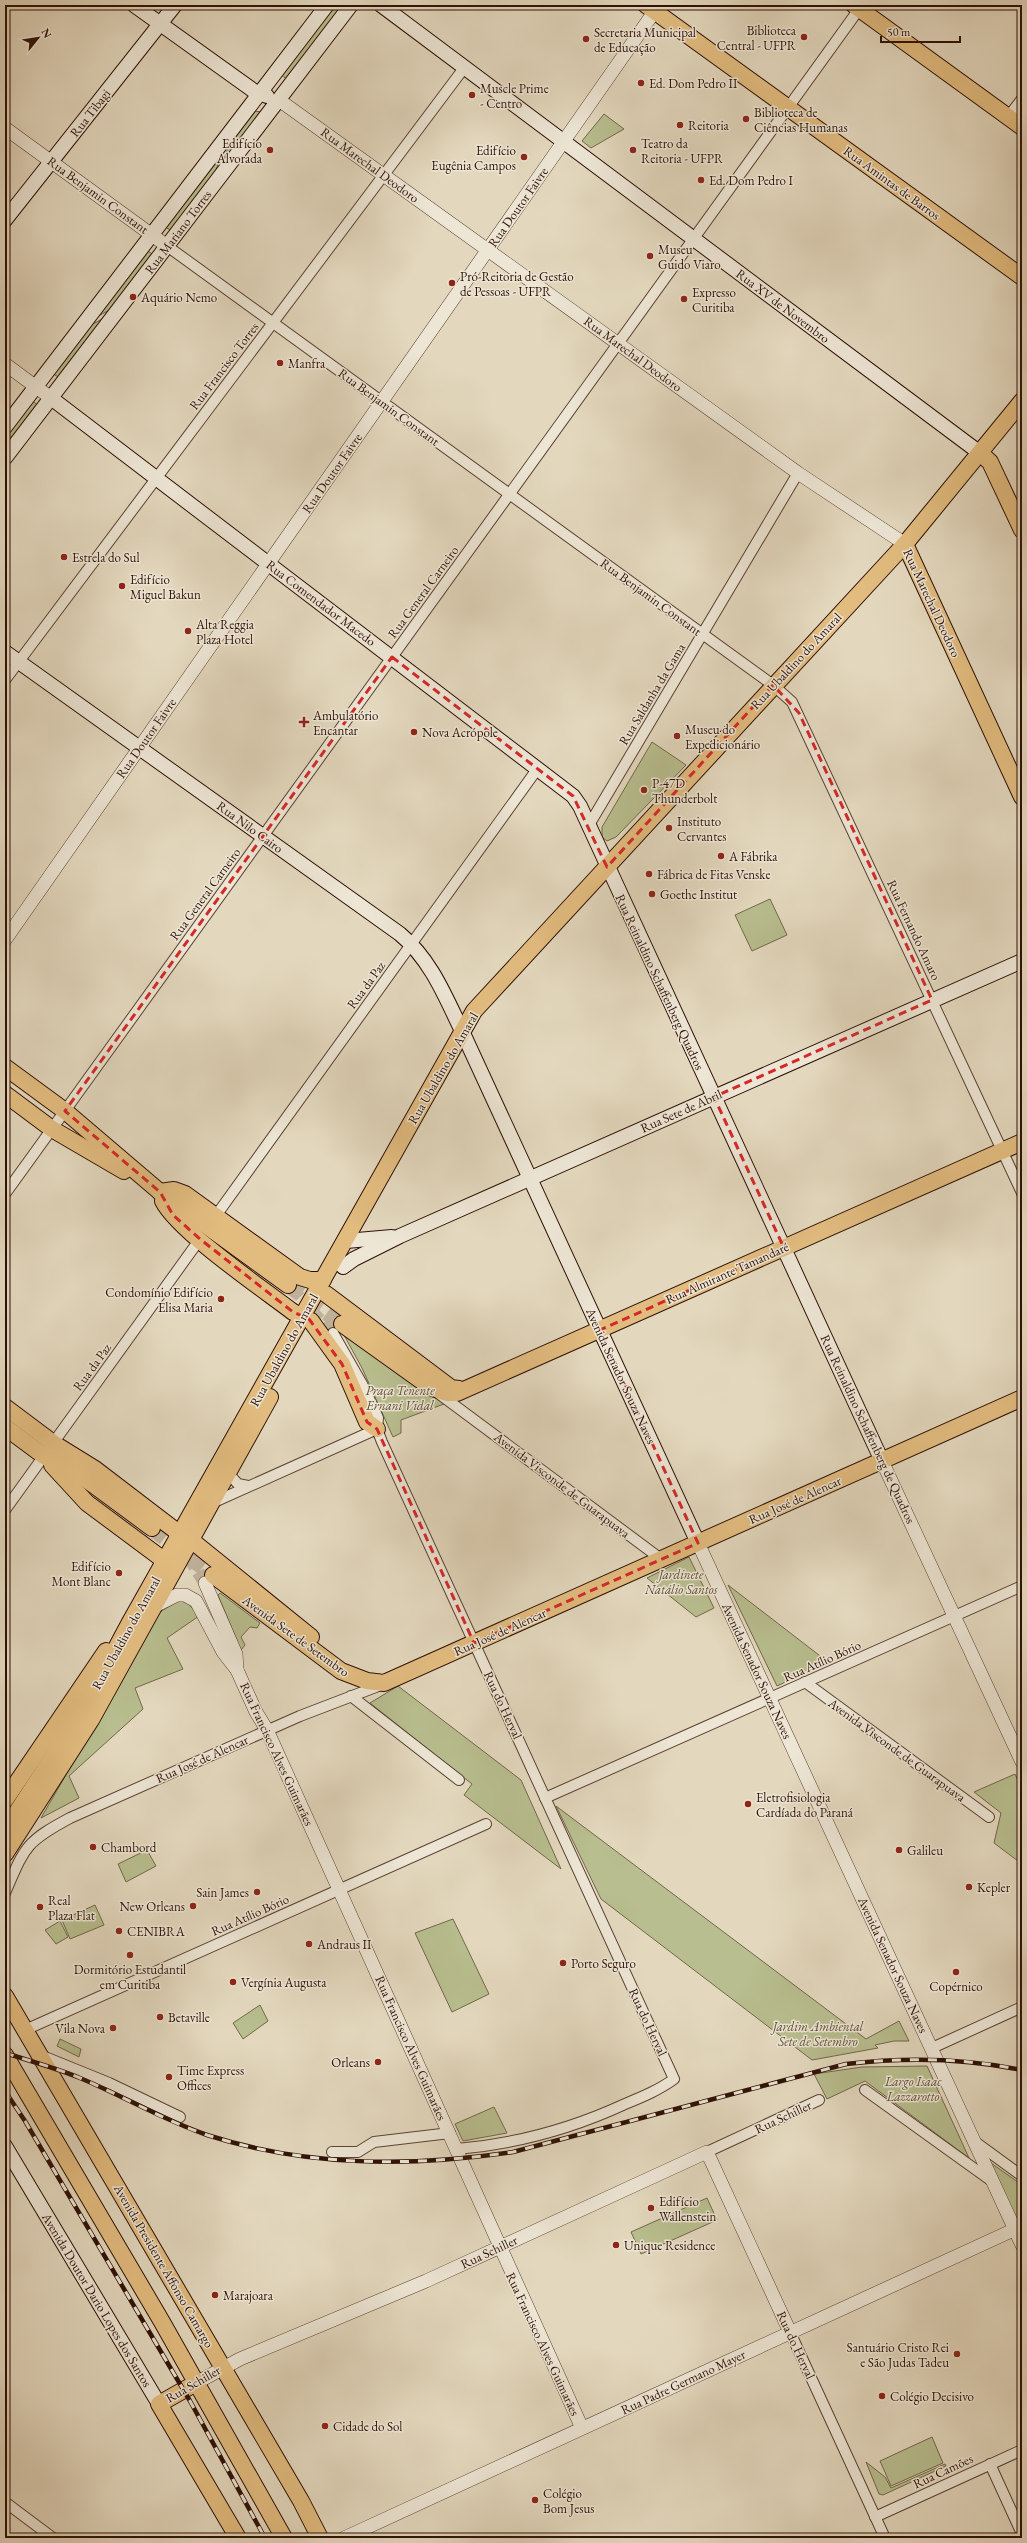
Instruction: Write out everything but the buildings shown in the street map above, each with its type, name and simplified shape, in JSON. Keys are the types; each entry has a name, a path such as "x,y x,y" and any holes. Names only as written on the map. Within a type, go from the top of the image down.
{"main road":[{"name":"Rua Marechal Deodoro","path":"134,5 259,94 279,100"},
{"name":"Rua Tibagi","path":"5,220 175,5"},
{"name":"Rua Mariano Torres","path":"5,427 327,5"},
{"name":"Rua Mariano Torres","path":"5,458 351,5"},
{"name":"Rua XV de Novembro","path":"381,5 980,453 990,462 1022,530"},
{"path":"858,6 1022,127"},
{"name":"Rua Amintas de Barros","path":"653,7 789,109 1022,277"},
{"path":"213,186 231,131"},
{"path":"79,330 121,307"},
{"name":"Rua Comendador Macedo","path":"51,398 573,796 589,825 607,867"},
{"name":"Rua Ubaldino do Amaral","path":"47,1778 91,1720 153,1607 185,1537 325,1287 346,1241 474,1011 904,544 1022,401"},
{"name":"Rua Marechal Deodoro","path":"904,544 1022,796"},
{"name":"Rua Nilo Cairo","path":"5,652 263,836 411,944 432,970 462,1031"},
{"name":"Rua Reinaldino Schaffenberg Quadros","path":"607,867 714,1097"},
{"name":"Rua Sete de Abril","path":"343,1267 354,1259 400,1236 932,1000 1022,962"},
{"name":"Avenida Senador Souza Naves","path":"462,1031 698,1543"},
{"path":"5,1067 65,1111 160,1192 288,1285"},
{"path":"5,1094 52,1129 160,1192 173,1215 200,1239 293,1312 307,1319 342,1364 367,1422 377,1429"},
{"name":"Rua Reinaldino Schaffenberg de Quadros","path":"714,1097 882,1461"},
{"name":"Rua Almirante Tamandaré","path":"462,1391 1022,1142"},
{"path":"160,1192 174,1190 185,1194 300,1277 325,1287 451,1388 462,1391"},
{"path":"346,1241 400,1236"},
{"name":"Rua Ubaldino do Amaral","path":"325,1287 343,1267"},
{"name":"Rua Ubaldino do Amaral","path":"47,1778 129,1624 165,1561 211,1504 307,1319"},
{"name":"Avenida Visconde de Guarapuava","path":"338,1328 430,1387"},
{"path":"430,1387 447,1393 462,1391"},
{"name":"Rua José de Alencar","path":"384,1683 1022,1398"},
{"path":"5,1407 49,1449 87,1480 152,1528"},
{"path":"5,1427 49,1449 95,1469 185,1537 367,1682"},
{"path":"49,1449 87,1503 165,1561"},
{"name":"Avenida Sete de Setembro","path":"209,1579 341,1672 367,1682 384,1683"},
{"path":"5,1800 109,1646 129,1624"},
{"path":"5,1830 47,1778"},
{"path":"5,1854 47,1778"},
{"name":"Avenida Presidente Affonso Camargo","path":"5,1996 223,2367 320,2538"},
{"path":"5,2055 196,2383 284,2538"},
{"name":"Avenida Doutor Dario Lopes dos Santos","path":"5,2146 238,2538"},
{"name":"Rua Schiller","path":"159,2404 196,2383"}],"street":[{"name":"Rua General Carneiro","path":"5,1194 693,239 789,109 858,6"},
{"name":"Rua Doutor Faivre","path":"5,940 488,250 563,142 653,7"},
{"name":"Rua Francisco Torres","path":"5,680 464,68"},
{"path":"1008,117 1022,98"},
{"name":"Rua Marechal Deodoro","path":"279,100 798,473 904,544"},
{"name":"Rua Benjamin Constant","path":"5,128 773,685"},
{"name":"Rua Comendador Macedo","path":"5,364 51,398"},
{"name":"Rua Saldanha da Gama","path":"589,825 798,473"},
{"name":"Rua Fernando Amaro","path":"773,685 792,702 799,713 1022,1192"},
{"name":"Rua da Paz","path":"215,1217 538,768"},
{"name":"Rua da Paz","path":"5,1510 200,1239"},
{"name":"Rua do Herval","path":"338,1328 378,1418 377,1429 674,2079 657,2090 566,2128 509,2142 457,2149"},
{"name":"Avenida Visconde de Guarapuava","path":"430,1387 661,1559"},
{"path":"462,1391 463,1411"},
{"path":"211,1504 377,1429"},
{"name":"Rua Reinaldino Schaffenberg de Quadros","path":"882,1461 1022,1762"},
{"path":"228,1473 238,1484 248,1486"},
{"name":"Avenida Senador Souza Naves","path":"698,1543 993,2183 1018,2227 1022,2245"},
{"name":"Rua Francisco Alves Guimarães","path":"209,1579 236,1654 237,1670"},
{"name":"Rua Atílio Bório","path":"545,1798 1022,1586"},
{"name":"Rua Francisco Alves Guimarães","path":"153,1607 177,1595 185,1595 196,1601 223,1652 237,1670 256,1712 272,1728 339,1890 501,2247 501,2253 582,2428"},
{"name":"Avenida Visconde de Guarapuava","path":"805,1682 989,1817"},
{"name":"Rua José de Alencar","path":"5,1893 22,1854 42,1832 70,1818 272,1728 384,1683"},
{"name":"Avenida Sete de Setembro","path":"351,1696 459,1780"},
{"name":"Rua Atílio Bório","path":"25,2030 486,1824"},
{"path":"932,2048 1022,2007"},
{"path":"40,2055 109,2083 180,2117"},
{"path":"865,2090 993,2183"},
{"name":"Rua Schiller","path":"196,2383 223,2367 426,2281 819,2100"},
{"path":"332,2152 358,2152 374,2142 450,2133"},
{"path":"974,2141 1022,2176"},
{"name":"Rua do Herval","path":"707,2152 885,2538"},
{"name":"Rua Padre Germano Mayer","path":"344,2538 1018,2227"},
{"name":"Rua Camões","path":"875,2517 1022,2450"},
{"path":"990,2464 1022,2534"},
{"path":"5,2502 40,2534 53,2538"}],"highlighted area":[{"path":"392,657 573,796 607,867 773,685 799,713 932,1000 714,1097 784,1248 600,1330 698,1543 474,1643 377,1429 367,1422 342,1364 309,1319 293,1312 200,1239 173,1215 160,1192 65,1111"}],"green space":[{"path":"332,5 340,5 347,11 290,82 278,72"},
{"path":"250,111 266,112 220,172 233,132"},
{"path":"604,114 624,129 591,148 582,141"},
{"path":"225,143 211,185 173,232 161,224"},
{"path":"144,248 156,257 120,304 86,323"},
{"path":"113,313 61,379 49,371 80,331"},
{"path":"30,399 40,407 5,454 5,431"},
{"path":"652,742 686,765 616,837 607,841 602,837 602,827"},
{"path":"770,899 787,935 752,951 735,915"},
{"name":"Praça Tenente Ernani Vidal","path":"339,1326 444,1404 401,1420 401,1433 393,1437 362,1368"},
{"name":"Jardinete Natálio Santos","path":"689,1557 714,1608 696,1617 647,1578"},
{"path":"728,1585 828,1662 777,1686"},
{"path":"220,1593 260,1623 257,1628 250,1627 241,1637 245,1645 241,1650 218,1595"},
{"path":"178,1601 187,1602 199,1616 167,1638 183,1669 135,1688 143,1709 69,1776 79,1798 41,1818 160,1612"},
{"path":"398,1686 521,1780 561,1869 464,1795 472,1784 370,1703"},
{"path":"1015,1774 1022,1789 1022,1864 994,1843 1001,1813 974,1792"},
{"name":"Jardim Ambiental Sete de Setembro","path":"556,1806 866,2039 899,2021 909,2041 894,2041 875,2045 878,2048 812,2060 601,1899"},
{"path":"147,1850 156,1866 126,1882 118,1864"},
{"path":"95,1905 104,1925 70,1939 62,1920"},
{"path":"453,1919 489,1994 452,2012 415,1933"},
{"path":"60,1921 68,1937 56,1944 45,1930"},
{"path":"260,2005 268,2021 243,2039 233,2023"},
{"path":"60,2039 81,2049 79,2057 57,2046"},
{"name":"Largo Isaac Lazzarotto","path":"927,2066 969,2158 865,2081 827,2099 814,2074 862,2067"},
{"path":"494,2107 507,2133 463,2141 455,2124"},
{"path":"991,2163 1022,2185 1022,2218 1017,2220"},
{"path":"707,2198 717,2220 641,2254 631,2232"},
{"path":"932,2437 943,2463 891,2486 880,2461"},
{"path":"866,2462 885,2477 891,2488 945,2464 946,2466 883,2495 879,2494"}],"tunnel":[{"path":"288,1285 342,1324"},
{"path":"294,1289 333,1333"},
{"path":"152,1528 213,1575"},
{"path":"188,1556 205,1583"}],"railway":[{"path":"5,2053 80,2078 191,2129 245,2146 321,2158 397,2162 474,2157 513,2152 846,2064 890,2060 934,2060 978,2063 1022,2070"},
{"path":"5,2091 25,2121 190,2401 265,2538"}],"place":[{"name":"Biblioteca Central - UFPR","path":"804,37"},
{"name":"Secretaria Municipal de Educação","path":"586,39"},
{"name":"Ed. Dom Pedro II","path":"641,83"},
{"name":"Muscle Prime - Centro","path":"472,95"},
{"name":"Biblioteca de Ciências Humanas","path":"746,119"},
{"name":"Reitoria","path":"680,125"},
{"name":"Edifício Alvorada","path":"270,150"},
{"name":"Teatro da Reitoria - UFPR","path":"633,150"},
{"name":"Edifício Eugênia Campos","path":"524,157"},
{"name":"Ed. Dom Pedro I","path":"701,180"},
{"name":"Museu Guido Viaro","path":"650,256"},
{"name":"Pró-Reitoria de Gestão de Pessoas - UFPR","path":"452,283"},
{"name":"Aquário Nemo","path":"133,297"},
{"name":"Expresso Curitiba","path":"684,299"},
{"name":"Manfra","path":"280,363"},
{"name":"Estrela do Sul","path":"64,557"},
{"name":"Edifício Miguel Bakun","path":"122,586"},
{"name":"Alta Reggia Plaza Hotel","path":"188,631"},
{"name":"Ambulatório Encantar","path":"304,722"},
{"name":"Nova Acrópole","path":"414,732"},
{"name":"Museu do Expedicionário","path":"677,736"},
{"name":"P-47D Thunderbolt","path":"644,790"},
{"name":"Instituto Cervantes","path":"669,828"},
{"name":"A Fábrika","path":"721,856"},
{"name":"Fábrica de Fitas Venske","path":"649,874"},
{"name":"Goethe Institut","path":"652,894"},
{"name":"Condomínio Edifício Elisa Maria","path":"221,1299"},
{"name":"Edifício Mont Blanc","path":"119,1573"},
{"name":"Eletrofisiologia Cardíada do Paraná","path":"748,1804"},
{"name":"Chambord","path":"93,1847"},
{"name":"Galileu","path":"899,1850"},
{"name":"Kepler","path":"969,1887"},
{"name":"Sain James","path":"257,1892"},
{"name":"New Orleans","path":"193,1906"},
{"name":"Real Plaza Flat","path":"40,1907"},
{"name":"CENIBRA","path":"119,1931"},
{"name":"Andraus II","path":"309,1944"},
{"name":"Dormitório Estudantil em Curitiba","path":"130,1955"},
{"name":"Porto Seguro","path":"563,1963"},
{"name":"Copérnico","path":"956,1972"},
{"name":"Vergínia Augusta","path":"233,1982"},
{"name":"Betaville","path":"160,2017"},
{"name":"Vila Nova","path":"113,2028"},
{"name":"Orleans","path":"378,2062"},
{"name":"Time Express Offices","path":"169,2077"},
{"name":"Edifício Wallenstein","path":"651,2208"},
{"name":"Unique Residence","path":"616,2245"},
{"name":"Marajoara","path":"215,2295"},
{"name":"Santuário Cristo Rei e São Judas Tadeu","path":"957,2354"},
{"name":"Colégio Decisivo","path":"882,2396"},
{"name":"Cidade do Sol","path":"325,2426"},
{"name":"Colégio Bom Jesus","path":"535,2500"}]}
